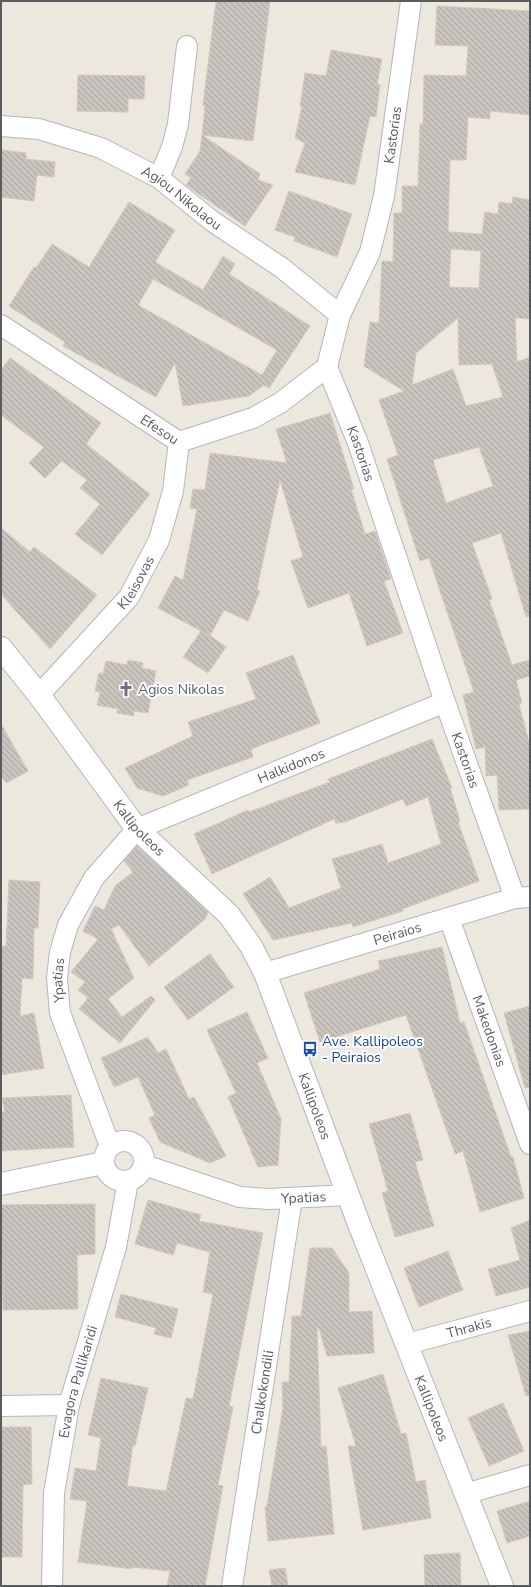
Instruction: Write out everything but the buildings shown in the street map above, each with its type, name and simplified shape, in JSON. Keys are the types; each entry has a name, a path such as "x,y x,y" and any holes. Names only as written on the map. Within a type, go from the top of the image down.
{"main road":[{"name":"Kallipoleos","path":"1,648 39,695 136,829 229,915 251,946 265,974 348,1195 502,1586"},
{"path":"1,1184 107,1154"}],"street":[{"name":"Kastorias","path":"411,1 384,196 370,252 340,315 327,368 358,443 445,702 523,898"},
{"path":"159,178 172,147 178,124 187,46"},
{"name":"Agiou Nikolaou","path":"1,126 39,129 101,148 159,178 212,221 282,268 340,315"},
{"name":"Efesou","path":"1,324 179,442 253,418 280,403 327,368"},
{"name":"Kleisovas","path":"39,695 129,597 159,540 173,491 179,442"},
{"name":"Halkidonos","path":"136,829 445,702"},
{"name":"Ypatias","path":"107,1154 60,1013 57,978 60,952 68,926 94,878 136,829"},
{"name":"Peiraios","path":"265,974 449,918 523,898"},
{"name":"Makedonias","path":"449,918 530,1144"},
{"path":"122,1141 134,1144 142,1153 144,1165 138,1176 128,1181 114,1180 105,1169 107,1154 122,1141"},
{"name":"Ypatias","path":"144,1165 240,1197 256,1199 348,1195"},
{"name":"Evagora Pallikaridi","path":"52,1586 54,1493 69,1405 116,1247 128,1181"},
{"name":"Chalkokondili","path":"232,1586 292,1198"},
{"name":"Thrakis","path":"407,1344 530,1311"},
{"path":"1,1406 69,1405"},
{"path":"465,1494 530,1475"}],"place":[{"name":"Agios Nikolas","path":"126,689"},
{"name":"Ave. Kallipoleos - Peiraios","path":"310,1049"}]}
